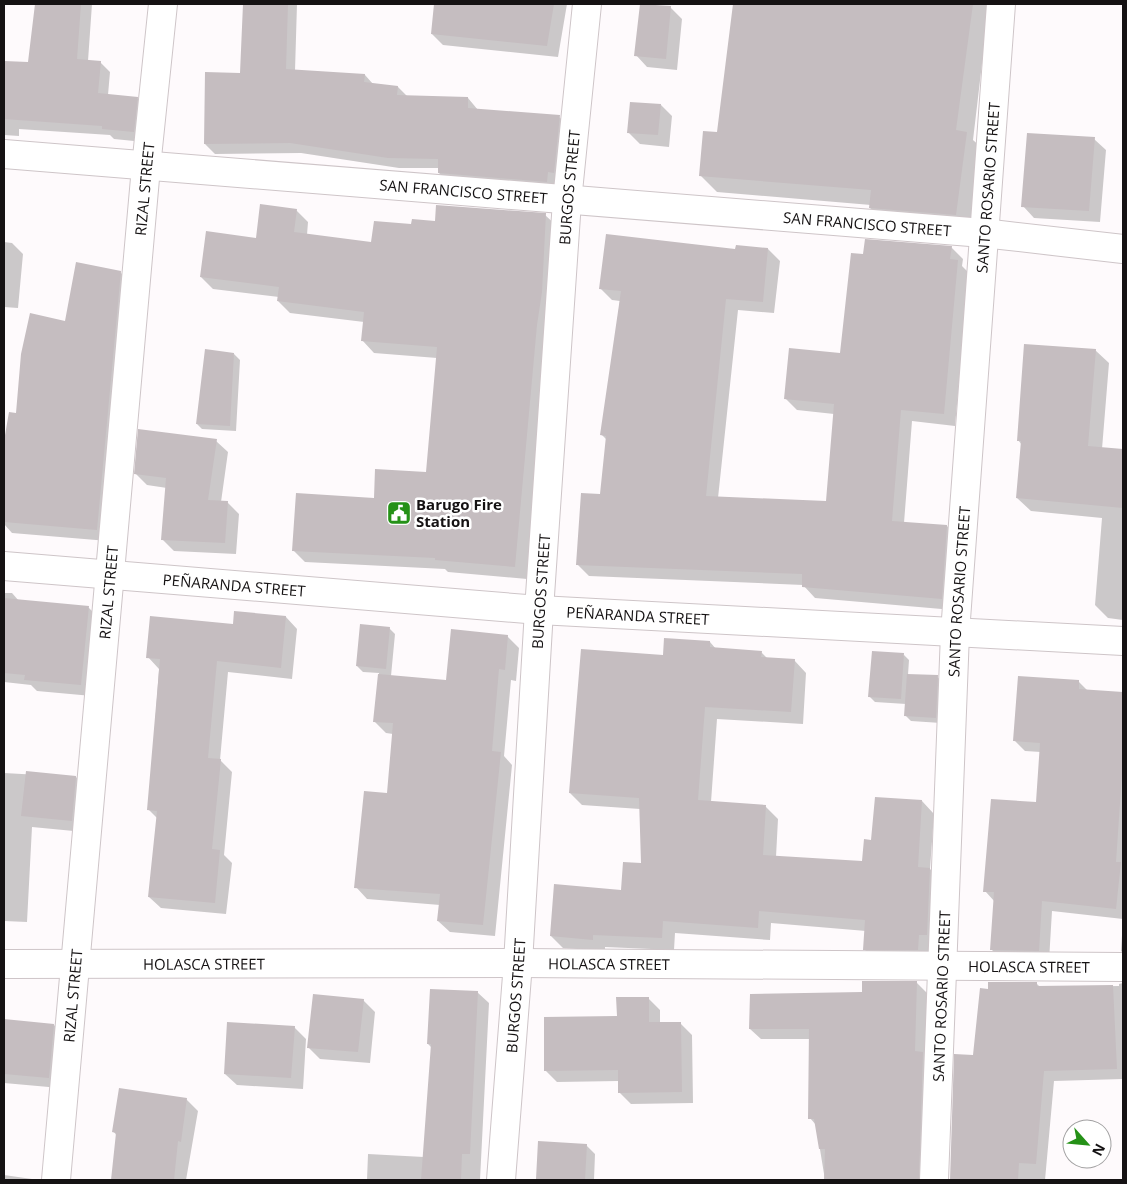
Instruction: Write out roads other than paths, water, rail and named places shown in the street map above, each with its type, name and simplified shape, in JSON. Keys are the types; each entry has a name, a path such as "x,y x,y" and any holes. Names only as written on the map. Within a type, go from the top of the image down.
{"street":[{"name":"RIZAL STREET","path":"56,1180 146,167 163,4"},
{"name":"BURGOS STREET","path":"501,1180 518,963 538,610 567,201 587,4"},
{"name":"SANTO ROSARIO STREET","path":"934,1180 955,633 1001,4"},
{"name":"SAN FRANCISCO STREET","path":"4,154 567,201 983,233 1123,249"},
{"name":"PEÑARANDA STREET","path":"4,566 110,573 538,610 1123,641"},
{"name":"HOLASCA STREET","path":"4,964 518,963 1123,967"}],"place":[{"name":"Barugo Fire Station","path":"399,513"}]}
